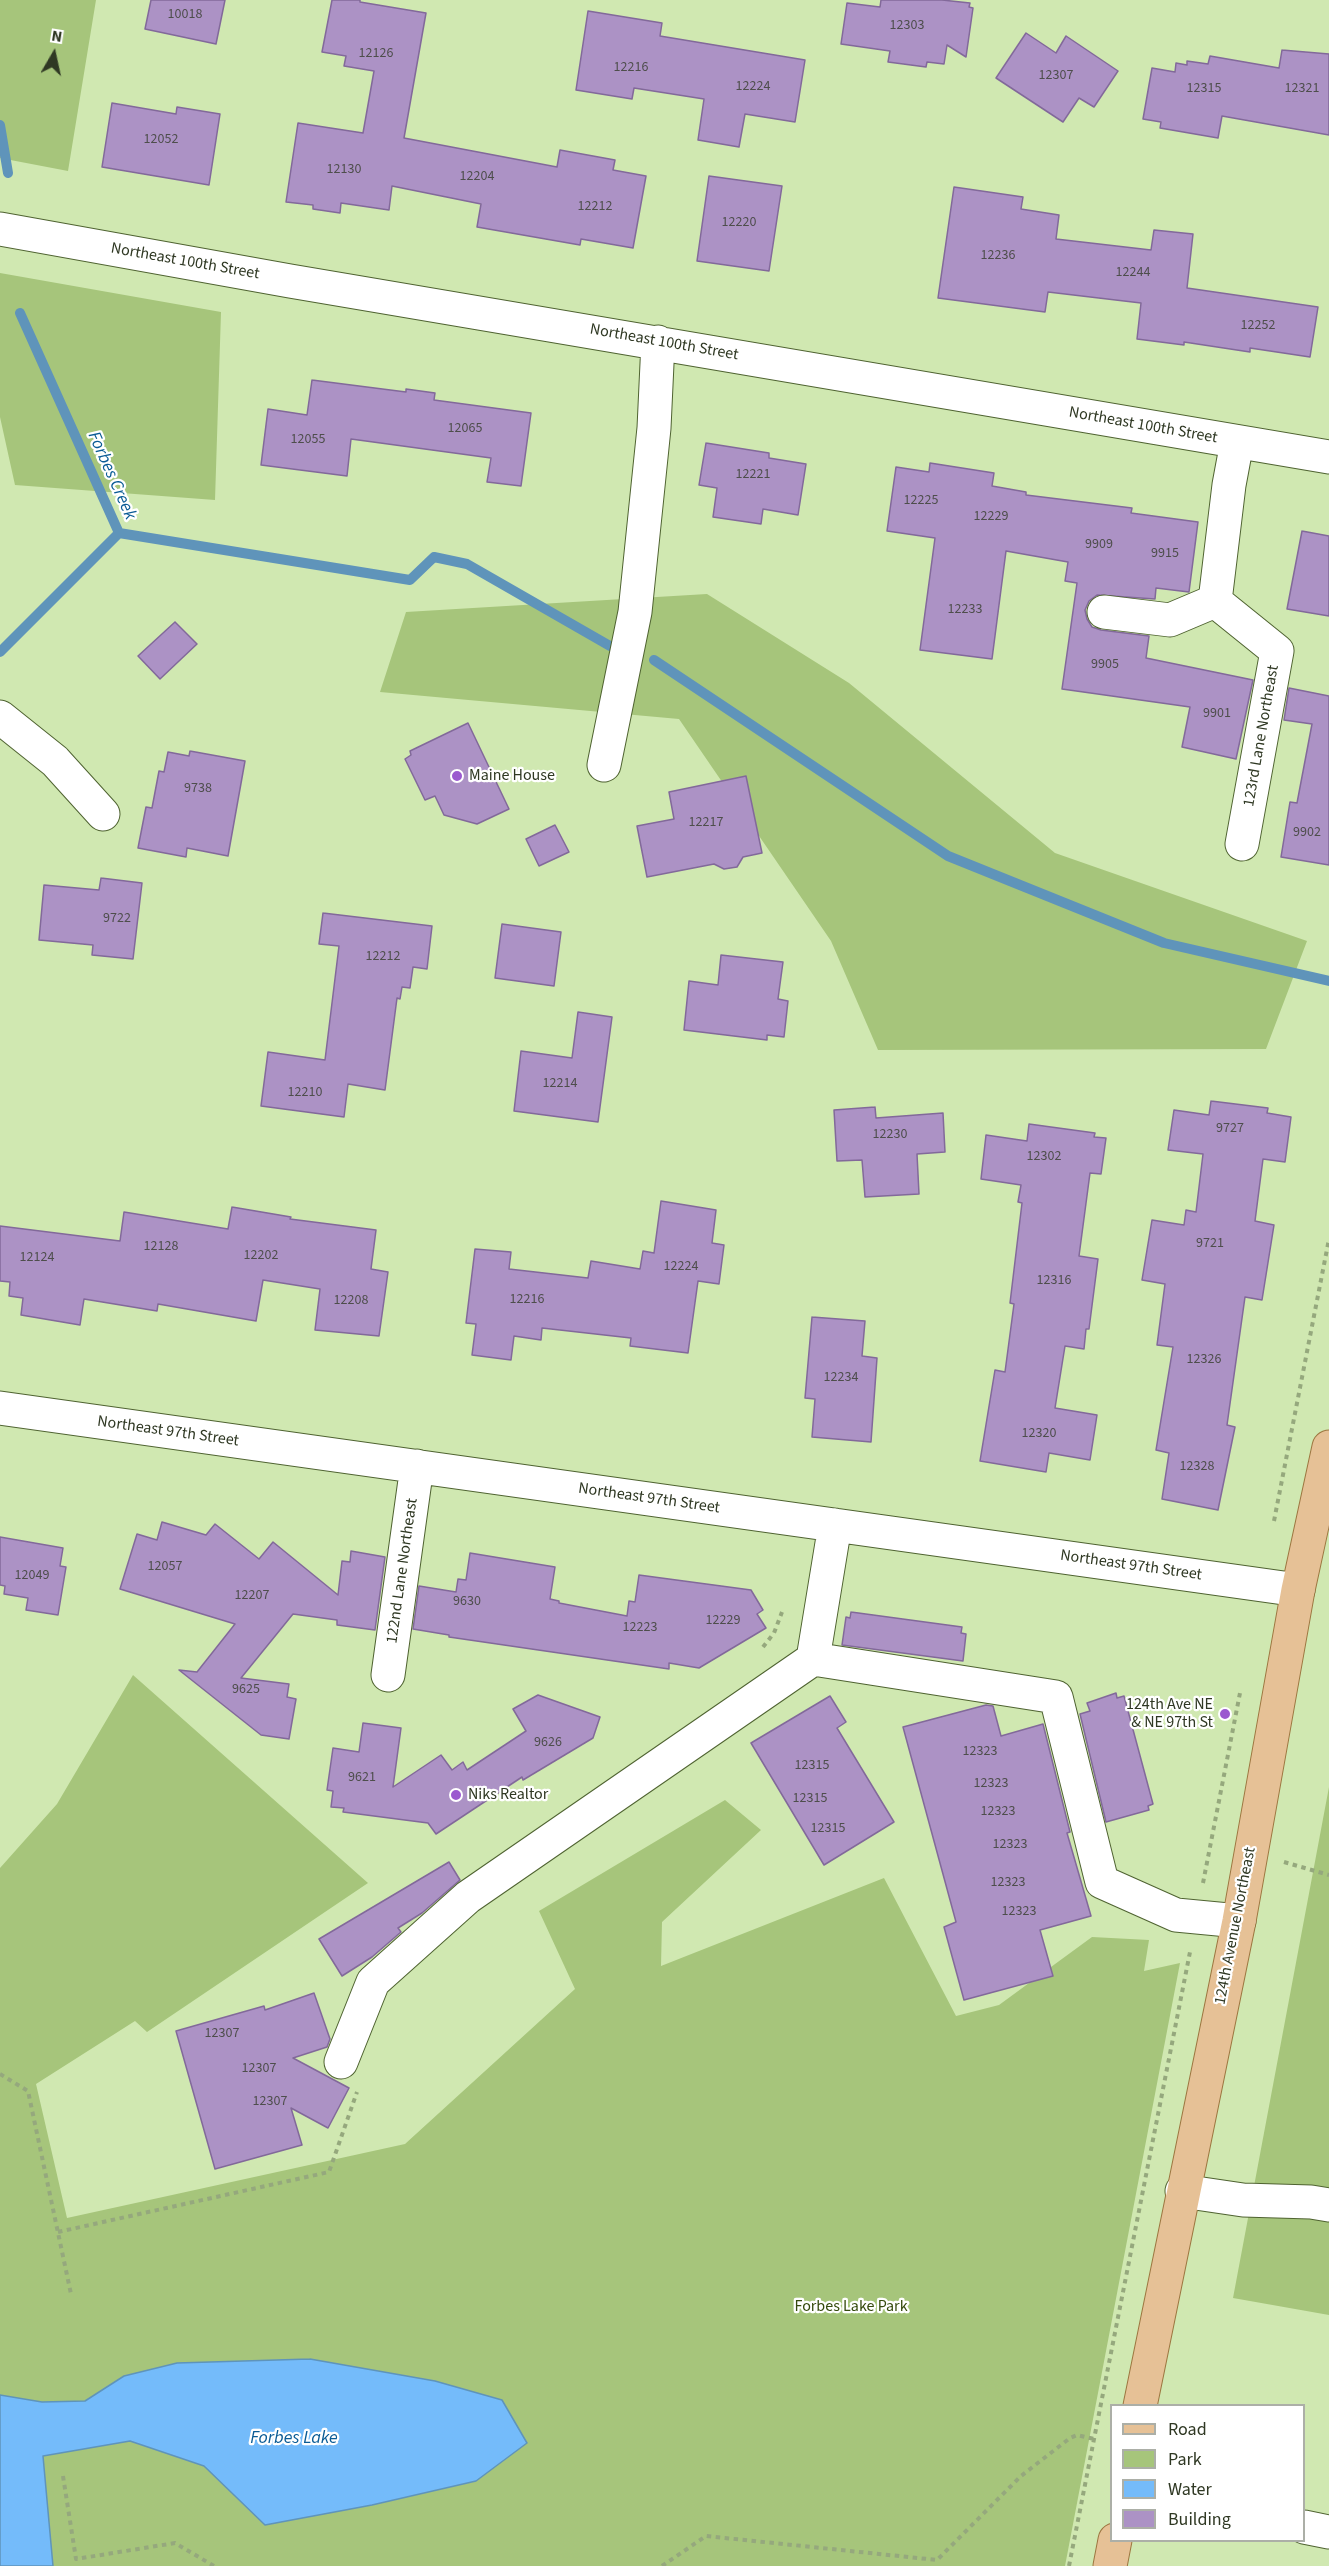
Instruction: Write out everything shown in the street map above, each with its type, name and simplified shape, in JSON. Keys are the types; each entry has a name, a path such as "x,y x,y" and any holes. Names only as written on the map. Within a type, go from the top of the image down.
{"main road":[{"name":"124th Avenue Northeast","path":"1140,2404 1182,2191 1239,1921 1298,1590 1329,1446"},
{"path":"1110,2566 1115,2542"}],"street":[{"name":"Northeast 100th Street","path":"0,229 290,281 1329,457"},
{"path":"604,765 635,612 654,428 658,342"},
{"path":"1104,612 1170,620 1215,601 1229,485 1237,442"},
{"name":"123rd Lane Northeast","path":"1215,601 1277,651 1242,844"},
{"path":"0,717 55,761 103,814"},
{"name":"Northeast 97th Street","path":"0,1408 1298,1590"},
{"name":"122nd Lane Northeast","path":"388,1675 417,1467"},
{"path":"813,1659 835,1525"},
{"path":"340,2062 374,1982 468,1897 813,1659 1056,1697 1102,1882 1176,1915 1239,1921"},
{"path":"1182,2191 1243,2200 1311,2202 1329,2205"},
{"path":"1305,2528 1329,2532"}],"path":[{"path":"1276,1505 1329,1239"},
{"path":"1201,1894 1242,1683"},
{"path":"1251,1854 1329,1875"},
{"path":"1069,2566 1193,1941"},
{"path":"58,2232 329,2172 366,2067 340,2062"},
{"path":"0,2074 28,2091 70,2294"},
{"path":"662,2566 706,2536 937,2560 1021,2476 1070,2438 1077,2435 1094,2439"},
{"path":"63,2476 76,2559 175,2543 214,2566"}],"green space":[{"path":"0,0 96,0 68,171 0,158"},
{"path":"0,273 221,312 215,500 15,485 0,417"},
{"path":"707,594 849,683 1055,853 1307,941 1266,1049 878,1050 831,941 679,719 380,692 406,612"},
{"name":"Forbes Lake Park","path":"133,1675 368,1883 147,2032 135,2021 36,2084 67,2218 405,2144 575,1989 539,1911 725,1800 761,1830 662,1922 661,1966 884,1878 956,2016 999,2005 1092,1937 1149,1940 1144,1971 1180,1963 1065,2566 0,2566 0,1868 57,1804"},
{"path":"1329,1787 1329,2315 1233,2298"}],"water":[{"name":"Forbes Lake","path":"310,2359 435,2381 502,2400 527,2443 476,2481 372,2505 265,2525 204,2466 130,2441 43,2456 53,2566 0,2566 0,2395 42,2402 85,2401 124,2376 177,2363"}],"building":[{"path":"151,0 225,0 216,44 145,29"},
{"path":"332,0 360,0 360,2 426,13 404,138 557,167 560,150 615,160 613,170 646,176 633,248 581,239 580,245 477,227 481,204 392,186 389,210 341,203 340,213 313,209 313,205 286,202 298,123 363,133 374,71 344,66 346,56 322,52"},
{"path":"881,0 942,0 970,3 969,7 973,8 966,57 947,45 944,64 927,62 926,67 888,62 890,51 841,44 847,3 880,7"},
{"path":"588,11 662,23 660,36 805,60 795,122 745,114 739,147 698,140 704,99 634,88 632,99 576,90"},
{"path":"1026,33 1056,53 1066,36 1118,71 1094,107 1079,98 1063,122 996,78"},
{"path":"1282,50 1329,54 1329,135 1222,116 1218,138 1160,128 1161,122 1143,119 1152,68 1175,72 1176,63 1187,65 1187,61 1208,64 1210,56 1279,68"},
{"path":"112,103 176,114 177,107 220,114 209,185 102,167"},
{"path":"709,176 782,186 769,271 697,261"},
{"path":"954,187 1023,197 1021,209 1059,215 1056,239 1151,250 1154,230 1193,234 1187,288 1318,307 1310,357 1250,348 1250,352 1184,342 1184,345 1137,339 1141,303 1048,292 1045,312 938,298"},
{"path":"312,380 406,392 406,389 435,393 434,400 531,413 521,486 487,482 491,458 351,439 347,476 261,465 268,409 307,415"},
{"path":"706,443 769,453 769,458 806,464 798,515 763,509 761,524 713,517 717,488 699,485"},
{"path":"930,463 994,473 992,486 1026,492 1026,495 1132,508 1131,513 1198,522 1189,592 1156,588 1155,599 1097,595 1089,601 1085,610 1092,627 1149,636 1146,658 1253,680 1236,759 1182,747 1190,707 1062,689 1077,583 1065,581 1068,562 1006,551 992,659 920,650 935,538 887,531 896,467 929,472"},
{"path":"1302,531 1329,536 1329,616 1287,609"},
{"path":"175,622 197,644 160,679 138,656"},
{"path":"1289,688 1329,696 1329,865 1281,857 1290,802 1297,803 1312,724 1284,720"},
{"name":"Maine House","path":"468,723 509,809 477,824 444,815 435,796 425,800 405,759 411,755 410,751"},
{"path":"190,751 245,761 228,856 187,848 186,857 138,848 146,807 152,808 159,771 164,772 168,752 189,756"},
{"path":"746,776 762,853 743,857 737,867 724,869 714,864 647,877 637,826 674,819 669,792"},
{"path":"555,825 569,852 539,866 526,839"},
{"path":"101,878 142,883 133,959 92,955 93,945 39,940 44,885 99,890"},
{"path":"323,913 432,926 427,969 413,967 410,988 402,987 400,999 397,998 385,1090 348,1084 344,1117 261,1106 268,1052 325,1060 339,946 319,944"},
{"path":"502,924 561,932 554,986 495,978"},
{"path":"721,955 783,962 778,999 788,1001 784,1037 767,1035 767,1040 684,1030 689,981 718,985"},
{"path":"578,1012 612,1017 598,1122 514,1111 521,1051 572,1058"},
{"path":"1211,1101 1268,1108 1267,1113 1291,1117 1285,1162 1263,1159 1255,1221 1274,1225 1262,1300 1245,1297 1227,1425 1235,1427 1218,1510 1162,1499 1169,1453 1156,1450 1173,1347 1157,1345 1165,1284 1142,1280 1152,1220 1184,1225 1186,1210 1196,1212 1203,1154 1168,1150 1174,1110 1209,1115"},
{"path":"875,1107 876,1118 943,1113 945,1152 917,1154 919,1194 865,1197 862,1160 837,1161 834,1110"},
{"path":"1029,1124 1095,1133 1094,1137 1106,1138 1101,1174 1090,1173 1079,1256 1098,1259 1089,1329 1086,1329 1084,1349 1065,1346 1055,1408 1097,1415 1090,1460 1049,1453 1046,1472 980,1461 995,1370 1005,1372 1014,1304 1010,1303 1022,1203 1018,1202 1021,1185 981,1179 986,1135 1027,1141"},
{"path":"661,1201 716,1210 712,1243 724,1245 719,1284 698,1281 688,1353 630,1346 631,1338 542,1328 541,1340 514,1336 511,1360 472,1355 476,1324 466,1323 475,1249 511,1252 509,1269 588,1278 591,1261 640,1269 643,1251 654,1253"},
{"path":"232,1207 291,1217 290,1219 376,1230 371,1269 388,1272 379,1336 315,1330 320,1289 263,1280 256,1321 158,1304 157,1311 84,1299 80,1325 21,1315 23,1298 9,1296 10,1282 0,1281 0,1226 120,1241 124,1212 228,1229"},
{"path":"812,1317 865,1321 862,1356 877,1358 871,1442 812,1437 815,1399 805,1398"},
{"path":"162,1522 206,1535 215,1524 259,1559 273,1542 338,1595 342,1561 350,1562 351,1551 385,1557 375,1630 337,1625 337,1620 293,1614 241,1678 289,1684 287,1697 296,1699 289,1739 261,1735 179,1670 197,1672 235,1624 120,1589 137,1534 157,1540"},
{"path":"0,1537 63,1548 60,1566 66,1567 58,1615 26,1610 28,1598 4,1594 5,1586 0,1585"},
{"path":"470,1553 555,1567 550,1599 559,1601 559,1603 627,1616 629,1601 635,1602 639,1575 751,1590 763,1610 757,1614 766,1628 699,1668 669,1663 669,1669 449,1637 449,1635 413,1629 419,1586 456,1592 458,1579 466,1580"},
{"path":"851,1612 962,1627 961,1633 966,1634 963,1661 842,1645 846,1617 850,1618"},
{"path":"1116,1693 1117,1698 1124,1696 1153,1804 1148,1806 1149,1810 1106,1822 1080,1714 1090,1711 1087,1703"},
{"path":"538,1695 600,1717 593,1738 523,1780 522,1777 436,1834 428,1823 343,1812 344,1808 331,1807 333,1791 327,1790 333,1748 359,1752 363,1723 401,1728 393,1787 441,1755 452,1770 463,1762 467,1770 526,1731 513,1709"},
{"path":"830,1696 846,1722 837,1728 894,1822 824,1865 751,1743"},
{"path":"986,1705 993,1706 1001,1736 1043,1724 1070,1832 1067,1833 1091,1916 1040,1930 1053,1976 964,2000 944,1927 956,1922 903,1727"},
{"path":"449,1862 460,1880 422,1913 398,1928 401,1932 372,1957 342,1976 319,1939"},
{"path":"314,1993 330,2039 327,2047 293,2058 349,2088 328,2128 291,2108 302,2145 215,2169 176,2031 264,2006 265,2010"}],"waterway":[{"name":"Forbes Creek","path":"0,125 8,173"},
{"name":"Forbes Creek","path":"0,652 119,533 20,313"},
{"path":"119,533 410,580 434,557 467,564 610,646"},
{"path":"654,660 948,856 1164,943 1329,981"}],"place":[{"name":"Maine House","path":"457,776"},
{"name":"124th Ave NE & NE 97th St","path":"1225,1714"},
{"name":"Niks Realtor","path":"456,1795"}]}
